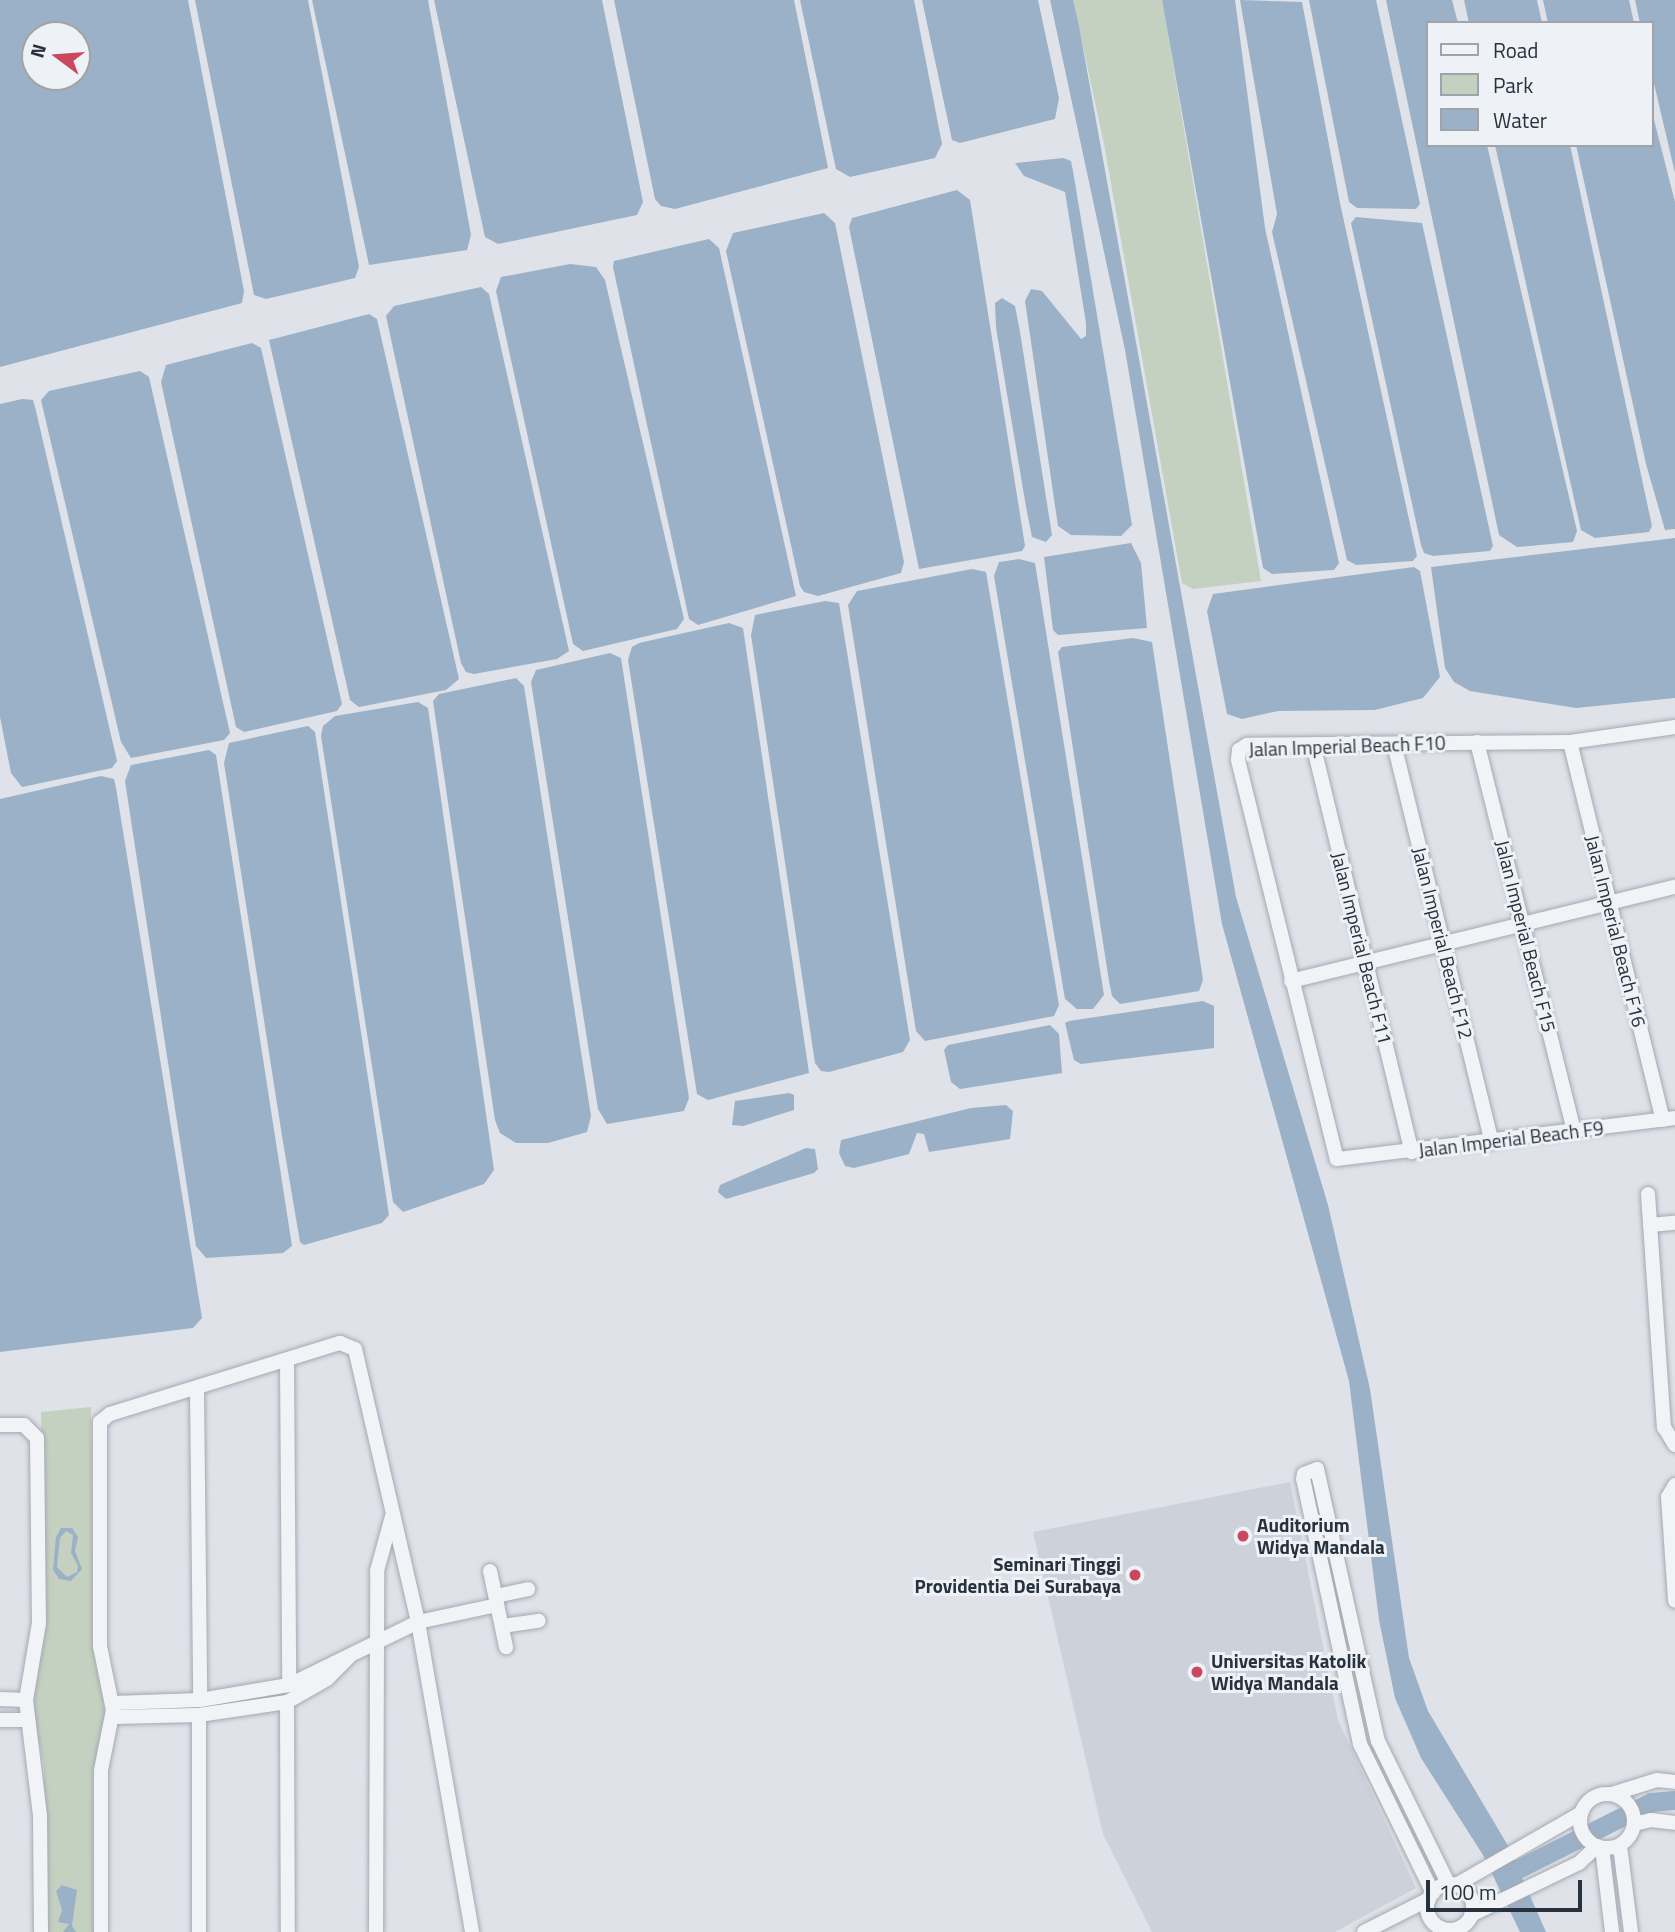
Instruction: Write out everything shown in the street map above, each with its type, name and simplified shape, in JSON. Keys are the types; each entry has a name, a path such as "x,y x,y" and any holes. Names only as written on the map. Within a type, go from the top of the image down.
{"street":[{"name":"Jalan Imperial Beach F10","path":"1346,1160 1337,1159 1332,1149 1238,754 1247,745 1570,742 1675,728"},
{"name":"Jalan Imperial Beach F15","path":"1477,742 1574,1130"},
{"name":"Jalan Imperial Beach F16","path":"1570,742 1608,903 1669,1119"},
{"name":"Jalan Imperial Beach F11","path":"1313,744 1412,1152"},
{"name":"Jalan Imperial Beach F12","path":"1394,744 1492,1142"},
{"path":"1291,981 1675,887"},
{"name":"Jalan Imperial Beach F9","path":"1346,1160 1669,1119"},
{"path":"1648,1194 1664,1427 1675,1444"},
{"path":"1650,1225 1675,1223"},
{"path":"101,1932 101,1770 113,1710 100,1646 98,1427 110,1414 197,1390 340,1343 355,1349 418,1622 472,1932"},
{"path":"287,1362 289,1685"},
{"path":"197,1390 200,1700"},
{"path":"0,1425 24,1425 37,1438 40,1623 26,1700 26,1720 40,1816 41,1932"},
{"path":"1471,1923 1470,1897 1452,1885 1378,1741 1317,1469 1304,1474 1360,1744 1431,1896 1429,1916 1447,1931 1471,1923 1493,1907 1579,1863 1599,1847 1620,1846"},
{"path":"1675,1485 1668,1497 1675,1601"},
{"path":"376,1932 378,1556 392,1516"},
{"path":"490,1571 506,1647"},
{"path":"113,1710 200,1715 288,1702 327,1679 350,1657 418,1622 528,1589"},
{"path":"502,1626 539,1621"},
{"path":"113,1710 200,1700 289,1685 338,1657 350,1657"},
{"path":"1344,1668 1360,1664"},
{"path":"0,1699 26,1700"},
{"path":"288,1702 288,1932"},
{"path":"199,1932 200,1715"},
{"path":"0,1720 26,1720"},
{"path":"1364,1932 1531,1845 1581,1813 1593,1798 1648,1782 1675,1782"},
{"path":"1612,1794 1629,1805 1634,1824"},
{"path":"1581,1813 1581,1831 1599,1847 1612,1932"},
{"path":"1631,1932 1620,1846 1634,1824 1651,1820 1675,1823"}],"shaded area":[{"name":"Universitas Katolik Widya Mandala","path":"1290,1482 1338,1720 1416,1888 1335,1932 1152,1932 1103,1834 1033,1532"}],"green space":[{"path":"1073,0 1162,0 1261,581 1193,589 1182,583 1104,144"},
{"path":"91,1407 94,1651 106,1717 93,1773 94,1932 46,1932 44,1765 32,1713 44,1632 41,1412"}],"water":[{"path":"0,0 188,0 244,291 242,303 0,367"},
{"path":"195,0 308,0 359,267 355,278 266,299 254,295"},
{"path":"312,0 428,0 471,235 467,250 369,265"},
{"path":"434,0 602,0 643,202 637,215 498,244 485,237"},
{"path":"614,0 794,0 828,168 675,209 661,206 655,199"},
{"path":"800,0 914,0 942,144 935,158 850,177 836,169"},
{"path":"922,0 1038,0 1059,98 1055,119 960,143 952,140"},
{"path":"1050,0 1073,0 1079,26 1236,897 1328,1205 1370,1389 1409,1658 1428,1711 1507,1844 1546,1932 1520,1932 1483,1855 1421,1758 1395,1698 1379,1620 1349,1381 1222,924 1125,350"},
{"path":"1162,0 1235,0 1265,228 1339,563 1334,570 1272,574 1263,568"},
{"path":"1240,0 1302,2 1340,203 1417,556 1413,561 1356,565 1347,560 1272,232 1277,214"},
{"path":"1309,0 1376,0 1420,204 1416,209 1357,208 1349,202"},
{"path":"1386,0 1452,0 1457,21 1426,21 1426,147 1487,147 1577,531 1573,542 1517,547 1499,535"},
{"path":"1464,0 1537,0 1542,21 1469,21"},
{"path":"1543,0 1629,0 1634,21 1548,21"},
{"path":"1635,0 1675,0 1675,173 1654,84 1654,21 1640,21"},
{"path":"1654,120 1675,202 1675,529 1665,530 1646,464 1576,147 1654,147"},
{"path":"1495,147 1570,147 1652,526 1649,532 1595,538 1581,530"},
{"path":"1063,158 1071,161 1073,171 1132,525 1121,536 1071,535 1058,526 1025,301 1031,289 1042,291 1081,339 1086,336 1086,323 1065,192 1024,176 1015,163"},
{"path":"957,190 970,200 1025,546 1022,551 919,569 849,227 852,218"},
{"path":"824,213 835,223 904,562 901,573 818,596 804,592 800,586 726,251 733,233"},
{"path":"1356,217 1422,223 1493,546 1490,551 1433,556 1424,553 1351,223"},
{"path":"709,239 719,248 796,596 698,625 689,619 613,267 614,261"},
{"path":"570,264 596,267 605,280 684,619 677,629 583,651 573,644 496,291 501,277"},
{"path":"481,287 489,294 569,651 557,659 474,674 466,672 461,663 386,316 394,306"},
{"path":"1002,298 1015,306 1020,332 1052,535 1046,542 1032,537 1026,507 996,328 995,303"},
{"path":"369,314 377,319 459,679 446,690 359,707 350,700 269,340"},
{"path":"252,343 261,348 342,704 337,711 244,732 236,727 161,382 166,365"},
{"path":"140,371 149,377 230,733 224,740 131,758 121,742 41,400 49,391"},
{"path":"22,399 33,400 36,411 117,761 112,768 22,787 11,773 0,717 0,404"},
{"path":"1675,538 1675,698 1576,708 1470,691 1454,682 1445,668 1431,567"},
{"path":"1131,543 1141,563 1147,628 1058,635 1053,630 1044,557"},
{"path":"1019,559 1035,563 1104,995 1093,1009 1077,1009 1065,999 994,576 999,562"},
{"path":"1414,567 1420,571 1440,677 1423,698 1375,710 1278,711 1242,719 1227,714 1207,611 1213,594"},
{"path":"972,569 986,572 1059,1005 1054,1016 925,1041 916,1031 848,605 857,591"},
{"path":"825,601 839,603 910,1040 903,1052 829,1072 821,1071 815,1063 751,635 755,615"},
{"path":"729,623 743,628 809,1073 708,1100 697,1094 628,660 632,647 639,643"},
{"path":"1133,638 1152,642 1203,980 1199,991 1120,1004 1112,996 1109,981 1058,652 1062,647"},
{"path":"610,653 621,658 689,1098 684,1111 607,1124 598,1109 531,682 536,670"},
{"path":"516,678 524,686 591,1116 587,1132 548,1143 516,1143 500,1133 495,1120 433,701 439,694"},
{"path":"418,702 428,708 494,1170 484,1184 403,1212 393,1202 321,736 323,726 335,716"},
{"path":"308,726 315,732 389,1215 382,1223 304,1245 300,1242 282,1136 224,763 229,743"},
{"path":"209,750 216,755 292,1246 283,1253 206,1258 196,1246 125,781 131,765"},
{"path":"101,776 114,779 116,788 202,1318 193,1328 0,1352 0,799"},
{"path":"1203,1001 1214,1006 1214,1048 1081,1064 1074,1060 1065,1023 1069,1021"},
{"path":"1050,1025 1059,1034 1062,1073 960,1089 951,1082 944,1050 948,1045"},
{"path":"789,1093 794,1095 794,1110 743,1126 732,1125 735,1101"},
{"path":"1006,1105 1013,1111 1010,1139 929,1152 924,1134 917,1133 909,1154 854,1168 845,1166 839,1153 841,1140 971,1108"},
{"path":"806,1148 815,1149 818,1169 814,1173 726,1199 718,1192 720,1185"},
{"path":"61,1528 72,1528 78,1537 75,1551 82,1569 71,1581 59,1579 53,1570 56,1537","holes":["66,1531 73,1535 71,1553 78,1566 77,1572 67,1577 57,1567 60,1538"]},
{"path":"62,1885 77,1890 72,1926 76,1932 63,1932 69,1924 58,1922 62,1910 56,1891"}],"waterway":[{"path":"1510,1873 1651,1802 1675,1800"}],"place":[{"name":"Auditorium Widya Mandala","path":"1243,1536"},
{"name":"Seminari Tinggi Providentia Dei Surabaya","path":"1135,1575"},
{"name":"Universitas Katolik Widya Mandala","path":"1197,1672"}]}
